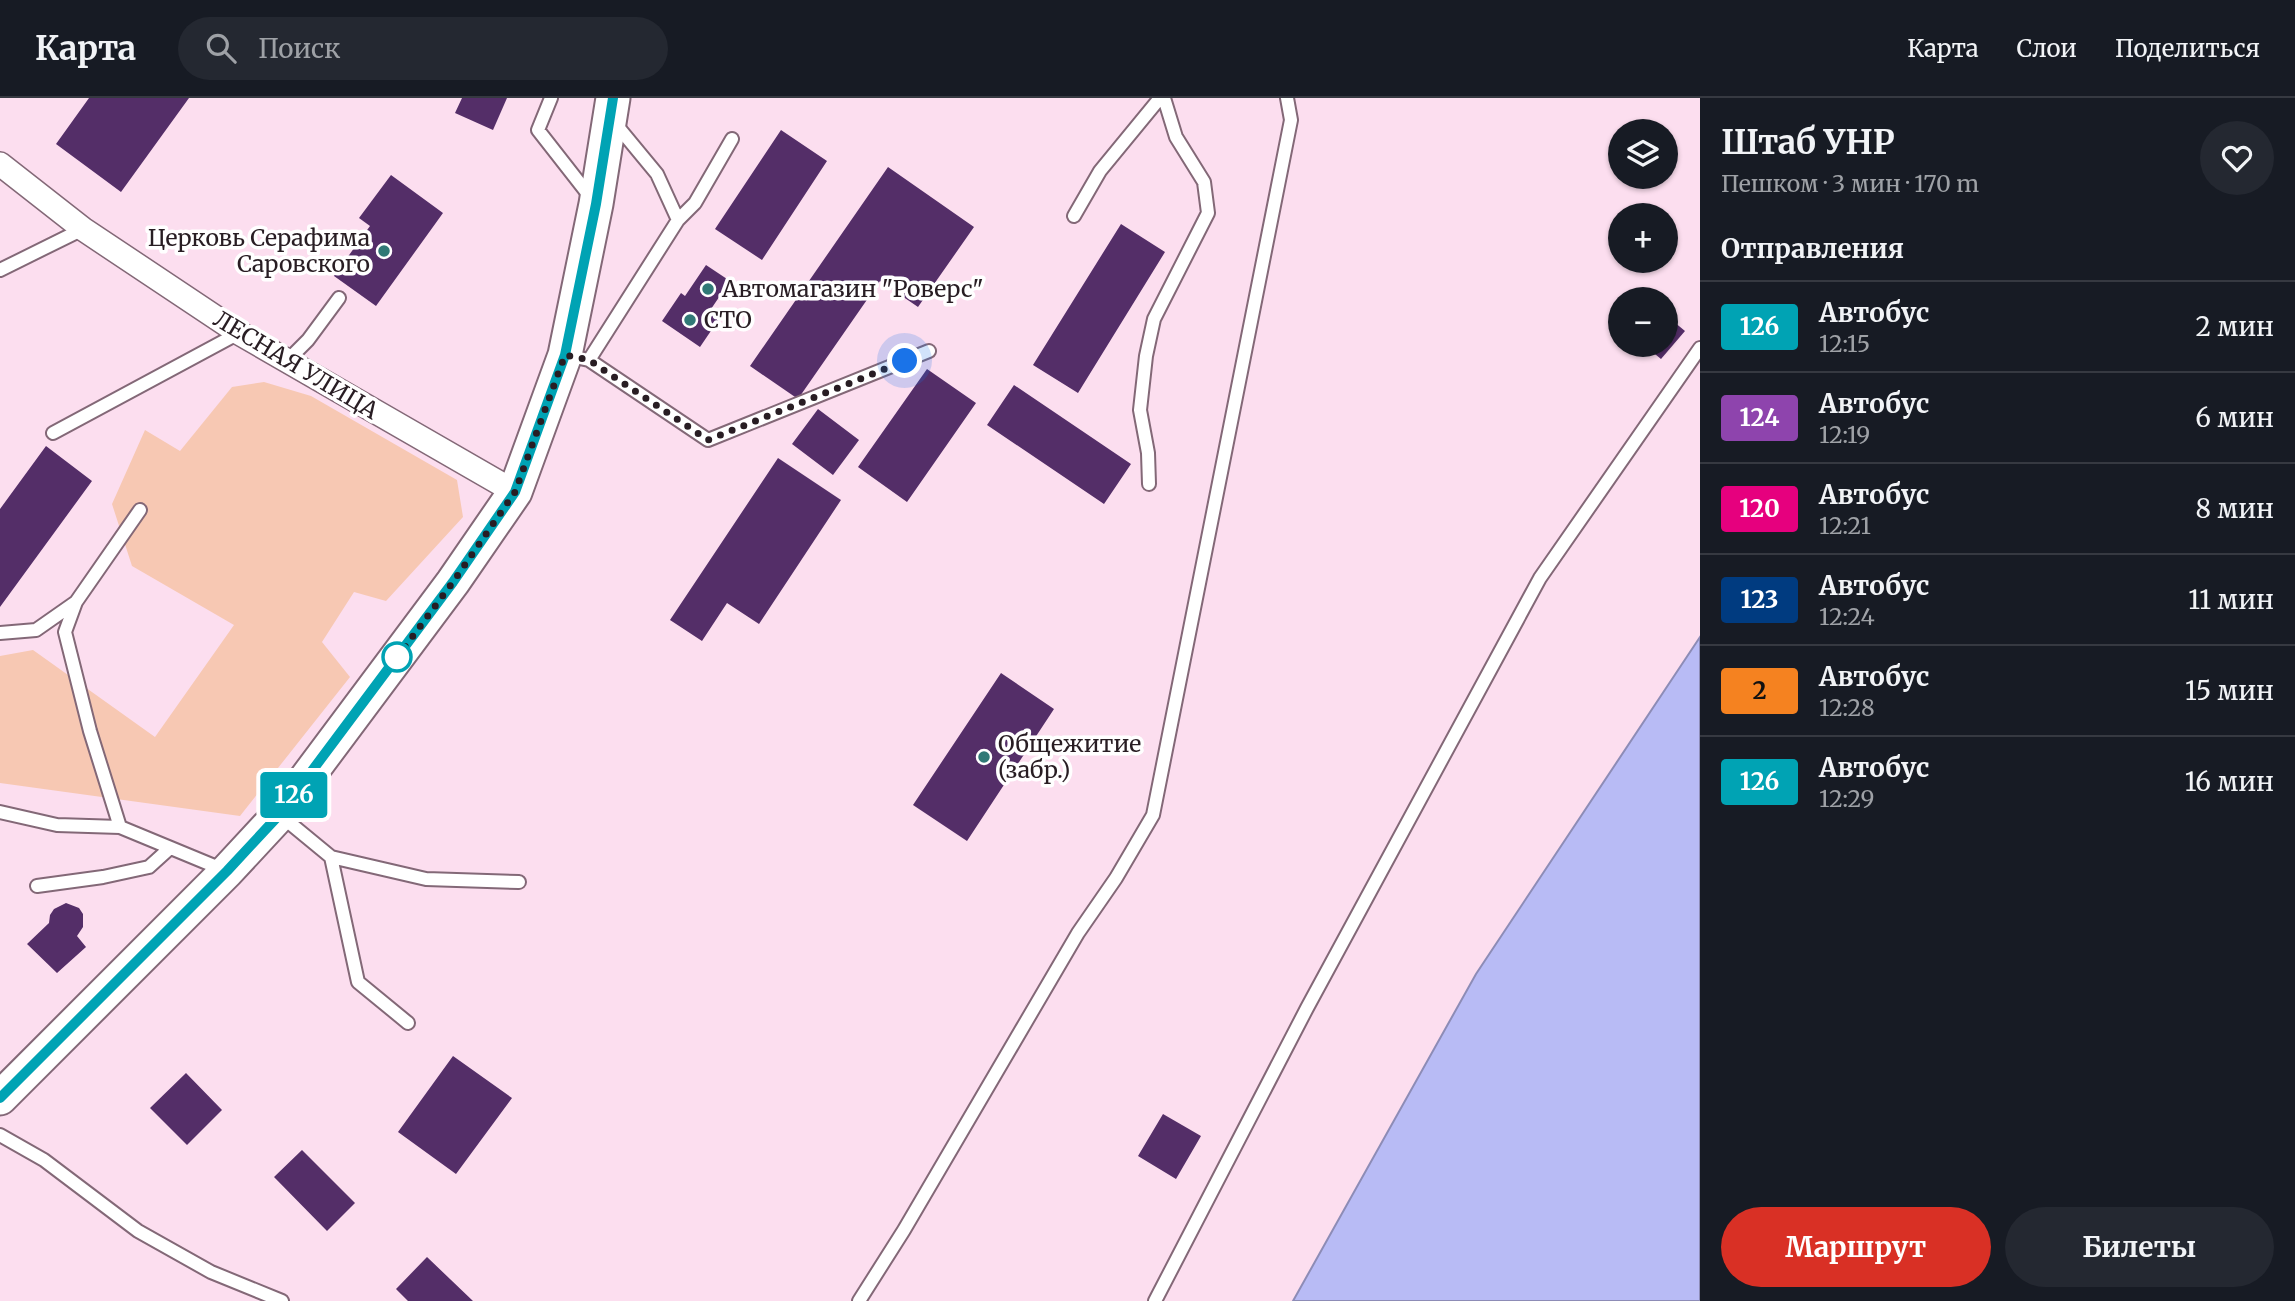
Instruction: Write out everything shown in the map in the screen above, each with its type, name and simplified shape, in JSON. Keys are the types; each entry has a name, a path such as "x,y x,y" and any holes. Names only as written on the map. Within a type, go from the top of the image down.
{"main road":[{"path":"0,1098 227,871 279,815 453,582 515,492 577,358 596,204 612,108"}],"street":[{"name":"ЛЕСНАЯ УЛИЦА","path":"0,164 83,229 239,333 515,492"}],"lane":[{"path":"551,98 538,130 596,204"},
{"path":"1074,216 1100,171 1145,113 1162,98 1175,137 1204,182 1208,213 1154,319 1146,356 1140,410 1148,453 1149,484"},
{"path":"859,1301 904,1230 1078,933 1116,878 1153,815 1291,120 1287,98"},
{"path":"612,108 657,174 678,220"},
{"path":"733,139 695,203 678,220 577,358 708,440 929,351"},
{"path":"0,270 83,229"},
{"path":"286,362 308,340 339,298"},
{"path":"53,433 239,333"},
{"path":"1155,1301 1307,1008 1540,578 1700,348"},
{"path":"120,827 90,731 65,632 76,602 140,510"},
{"path":"0,633 36,630 76,602"},
{"path":"0,812 57,825 120,827 227,871"},
{"path":"279,815 331,857 426,879 519,882"},
{"path":"37,886 103,877 149,867 170,848"},
{"path":"331,857 358,982 408,1023"},
{"path":"0,1135 44,1160 138,1231 211,1272 282,1301"}],"shaded area":[{"path":"264,382 311,396 457,480 463,517 386,601 354,592 322,642 350,677 240,816 0,783 0,656 33,650 155,737 234,625 132,566 112,504 145,430 180,451 232,387"}],"water":[{"path":"1700,637 1700,1301 1293,1301 1476,974"}],"building":[{"path":"89,98 189,98 121,192 56,144"},
{"path":"462,98 507,98 493,130 455,113"},
{"path":"781,130 827,161 762,260 715,229"},
{"path":"888,167 974,227 918,307 880,281 798,399 750,366"},
{"name":"Церковь Серафима Саровского","path":"391,175 443,213 376,306 334,276 370,226 359,218"},
{"path":"1121,224 1165,252 1078,393 1033,365"},
{"path":"706,265 730,281 709,312 719,319 700,347 662,321 681,293 685,296"},
{"path":"1678,325 1685,331 1678,339"},
{"path":"927,369 976,403 907,502 858,467"},
{"path":"1014,385 1131,464 1104,504 987,425"},
{"path":"818,409 859,440 833,475 792,444"},
{"path":"46,446 92,481 0,607 0,509"},
{"path":"778,458 841,500 759,624 727,603 702,641 670,620"},
{"name":"Общежитие (забр.)","path":"1001,673 1054,709 967,841 913,805"},
{"path":"66,903 79,908 83,914 83,927 77,936 86,947 57,973 27,944 49,923 54,909"},
{"path":"453,1056 512,1098 456,1174 398,1132"},
{"path":"186,1073 222,1110 187,1145 150,1108"},
{"path":"1163,1114 1201,1136 1176,1179 1138,1156"},
{"path":"302,1150 355,1203 327,1231 274,1177"},
{"path":"427,1257 473,1301 408,1301 396,1289"}],"bus line":[{"name":"126","path":"0,1098 227,871 279,815 453,582 515,492 565,355 596,204 613,98"}],"place":[{"name":"Церковь Серафима Саровского","path":"384,251"},
{"name":"Автомагазин \"Роверс\"","path":"708,289"},
{"name":"СТО","path":"690,320"},
{"name":"Общежитие (забр.)","path":"984,757"}],"route":[{"path":"397,657 390,667 515,492 565,355 589,360 708,440 905,361"}]}
